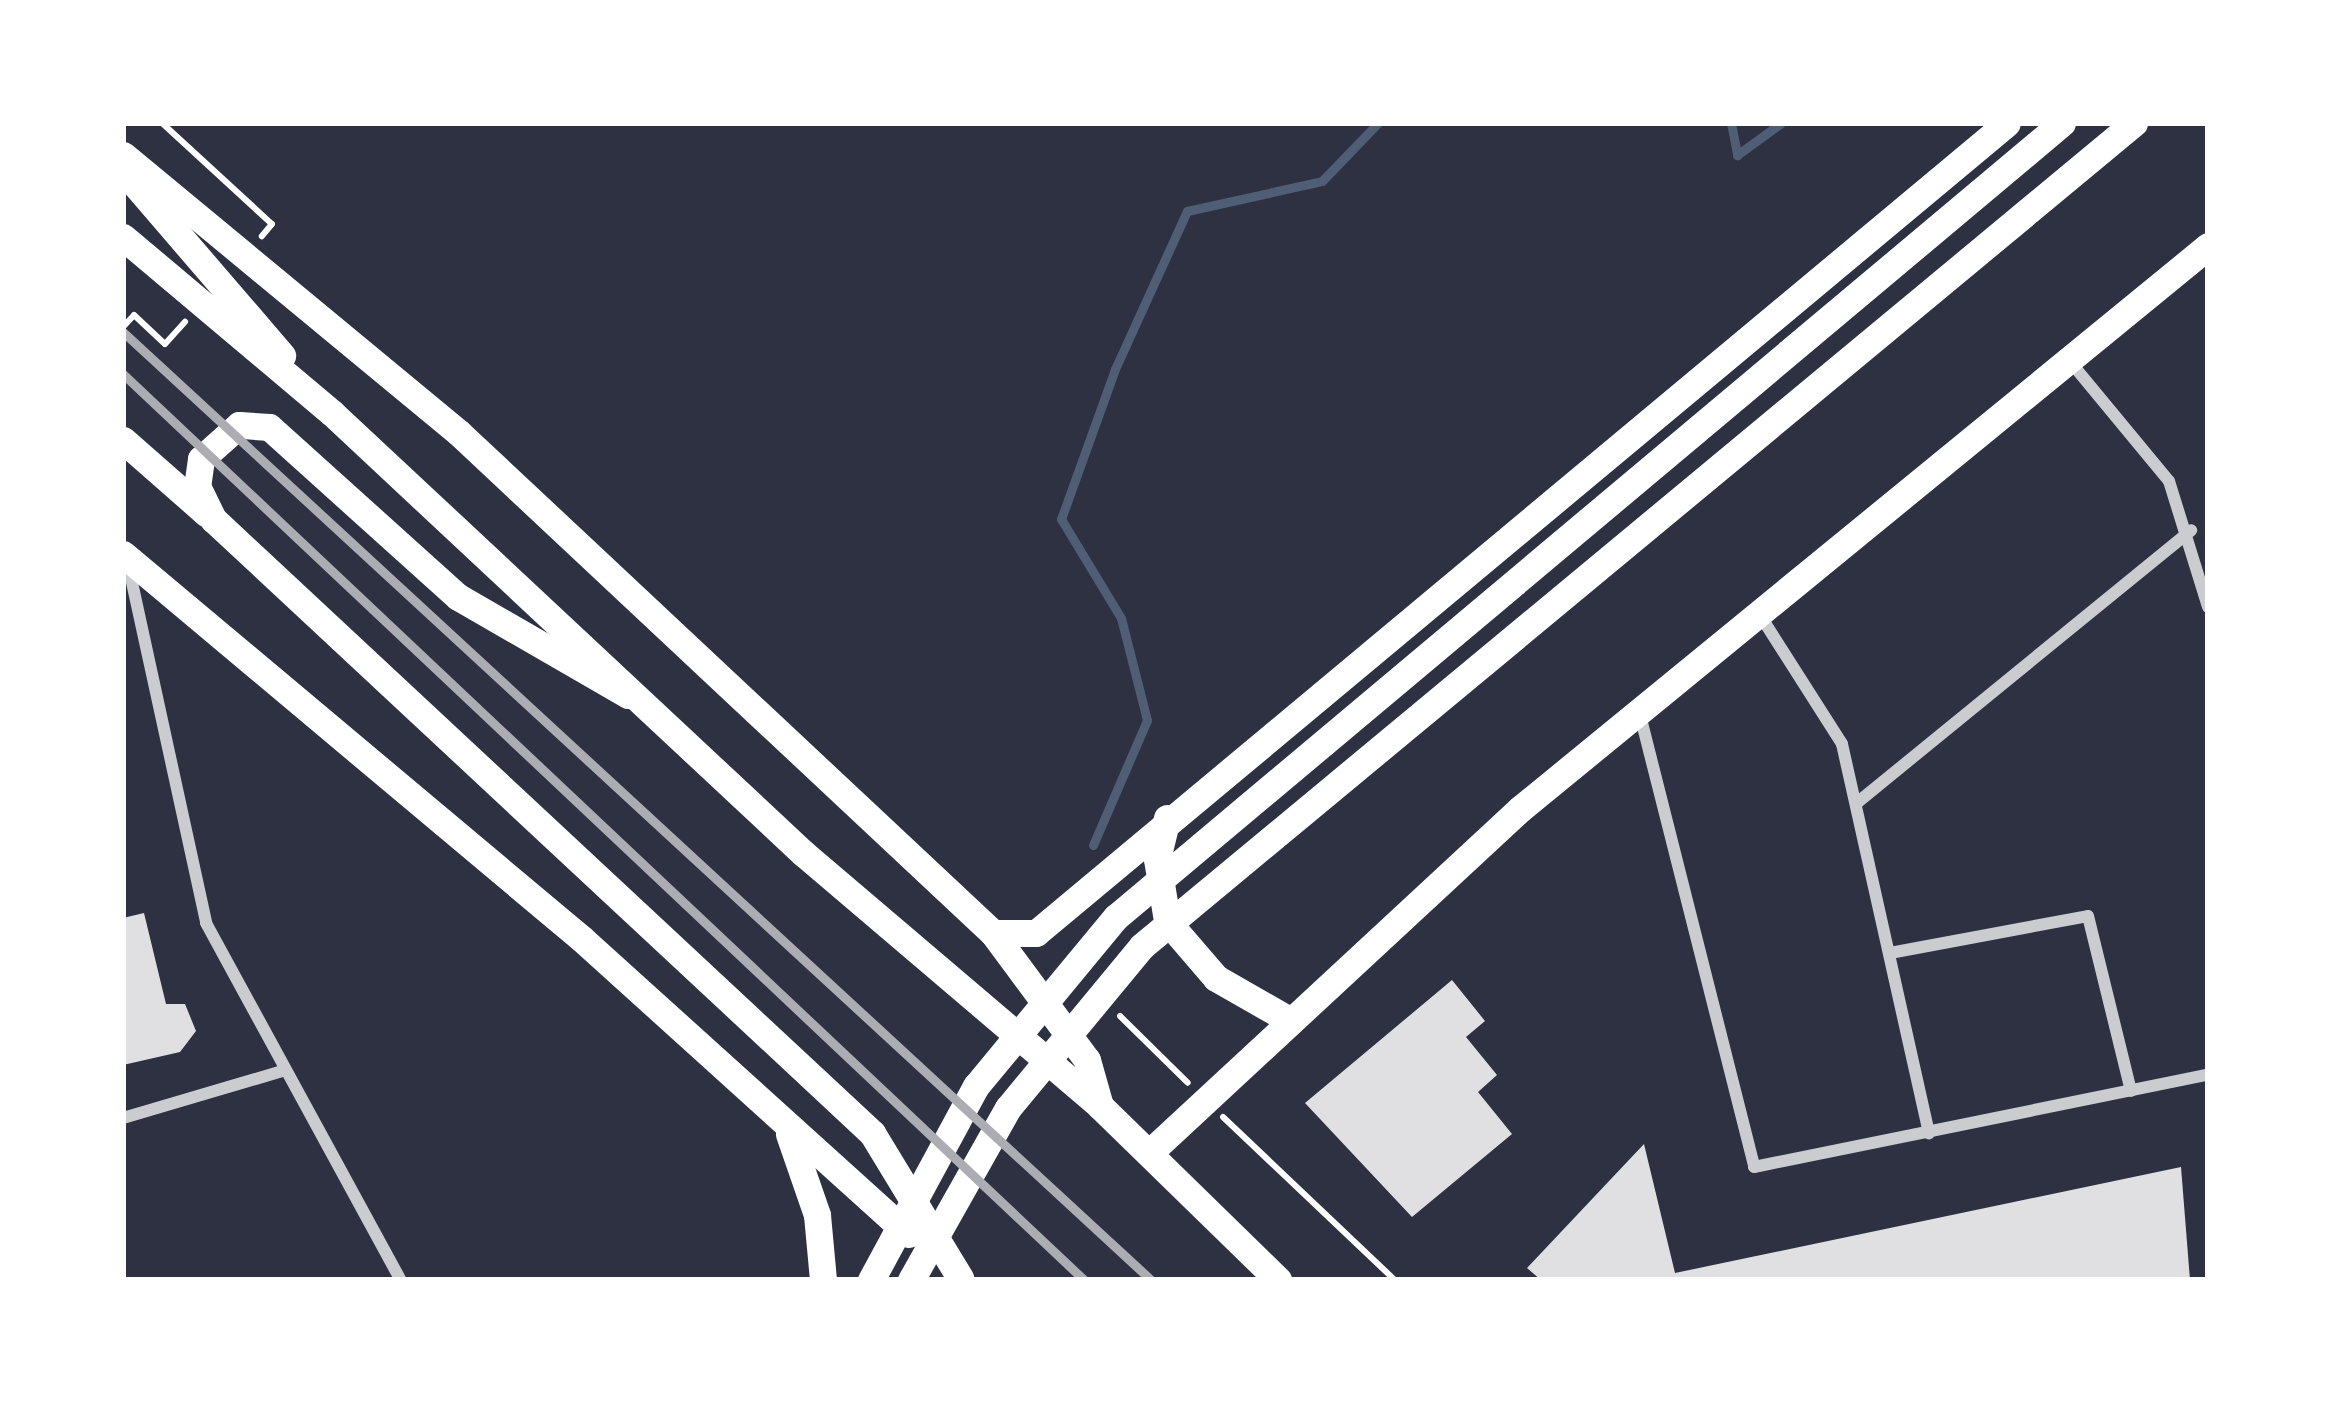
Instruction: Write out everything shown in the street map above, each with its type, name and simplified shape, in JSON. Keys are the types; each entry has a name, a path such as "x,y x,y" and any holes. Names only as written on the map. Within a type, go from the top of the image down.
{"main road":[{"path":"993,933 1036,933 1168,816 2007,123"},
{"path":"871,1280 946,1134 1054,981 1145,890 2062,123"},
{"path":"910,1280 1008,1108 1106,983 1486,659 2134,123"},
{"path":"123,155 459,434 993,933 1088,1060 1100,1106"},
{"path":"123,171 332,413"},
{"path":"123,237 332,413 628,695 1100,1106 1278,1280"},
{"path":"1149,1153 1200,1096 1284,1016 1639,710 2208,246"},
{"path":"123,259 164,276"},
{"path":"213,519 197,485 201,459 233,428 263,425 458,597 628,695"},
{"path":"123,440 872,1133 961,1279"},
{"path":"125,555 582,939 788,1130 961,1279"},
{"path":"1168,816 1157,859 1167,921 1216,978 1284,1016"},
{"path":"788,1130 817,1215 823,1280"}],"street":[{"path":"2068,359 2169,481 2191,530 2208,607"},
{"path":"1858,802 2191,530"},
{"path":"125,555 206,923 401,1280"},
{"path":"1757,610 1828,715 1858,802 1929,1133"},
{"path":"1639,710 1745,1156 1766,1168 2208,1075"},
{"path":"1890,952 2088,916 2131,1091"},
{"path":"123,1118 283,1071"}],"path":[{"path":"123,327 134,315 165,344"},
{"path":"1200,1096 1394,1280"}],"building":[{"path":"144,913 166,1004 185,1004 196,1031 180,1052 123,1065 123,918"},
{"path":"1452,980 1485,1021 1466,1037 1497,1075 1478,1092 1512,1134 1412,1217 1305,1103"},
{"path":"1644,1144 1675,1273 2181,1167 2190,1280 1541,1280 1527,1268"}],"waterway":[{"path":"1093,845 1147,720 1121,618 1061,519 1115,369 1187,211 1322,181 1378,123"},
{"path":"1731,123 1737,155 1781,123"}],"railway":[{"path":"123,332 1151,1280"},
{"path":"123,374 1084,1280"}]}
